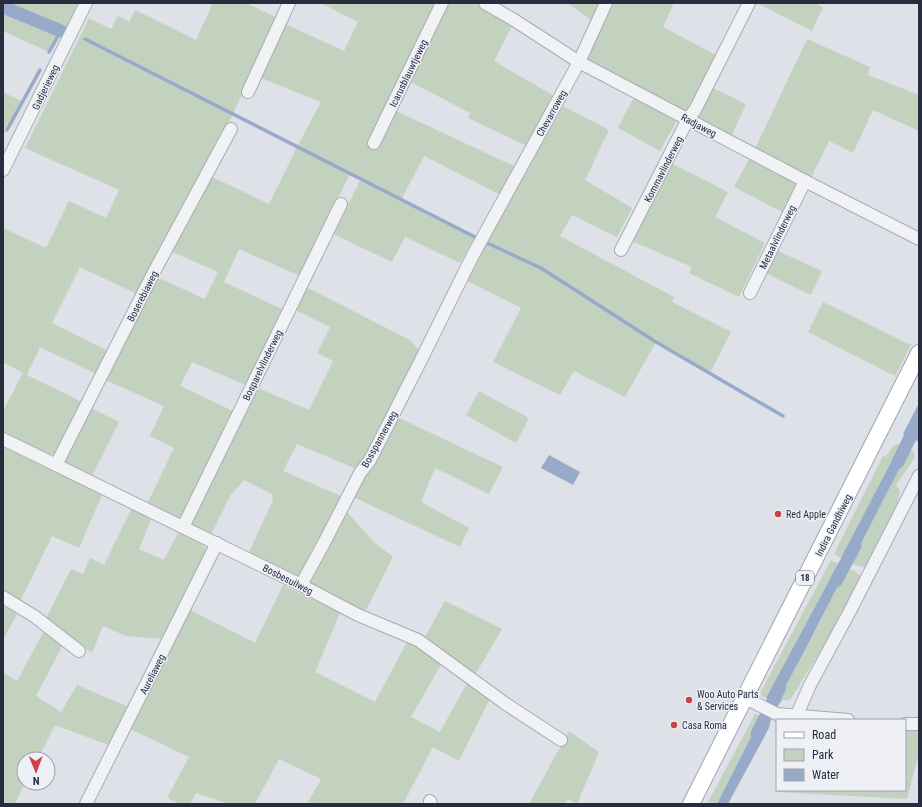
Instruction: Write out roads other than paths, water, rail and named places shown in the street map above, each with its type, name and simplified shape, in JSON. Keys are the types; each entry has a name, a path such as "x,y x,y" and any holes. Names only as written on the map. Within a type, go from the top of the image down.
{"main road":[{"name":"Indira Gandhiweg","path":"691,804 751,701 919,353"}],"street":[{"name":"Gadjerieweg","path":"3,170 86,3"},
{"path":"248,92 289,3"},
{"name":"Icarusblauwtjeweg","path":"374,143 442,3"},
{"name":"Radjaweg","path":"484,3 514,20 579,62 804,181 919,239"},
{"name":"Chevarroweg","path":"454,293 491,221 579,62 606,3"},
{"name":"Kommavlinderweg","path":"621,250 688,119 695,110 749,3"},
{"name":"Boserebiaweg","path":"56,465 154,272 231,129"},
{"name":"Metaalvlinderweg","path":"750,293 804,181"},
{"name":"Bosparelvlinderweg","path":"183,527 341,204"},
{"name":"Bosspannerweg","path":"301,585 360,473 370,460 454,293"},
{"name":"Bosbesuilweg","path":"3,439 217,543 358,615 418,640 506,704 561,740"},
{"path":"796,717 810,685 854,605 919,476"},
{"name":"Aureliaweg","path":"86,804 217,543"},
{"path":"3,597 34,616 79,651"},
{"path":"751,701 777,714 796,717 831,719"},
{"path":"906,724 919,724"}],"water":[{"path":"919,403 919,442 903,434"},
{"path":"900,445 909,450 851,563 841,558"},
{"path":"549,455 580,472 573,485 541,468"},
{"path":"838,564 847,569 780,696 782,700 777,704 766,698"},
{"path":"761,717 770,722 769,728 728,804 717,804"}],"waterway":[{"path":"3,7 61,31"},
{"path":"49,52 61,31"},
{"path":"85,39 475,237"},
{"path":"7,130 40,70"},
{"path":"487,243 541,268 656,342 783,416"},
{"path":"898,462 919,419"},
{"path":"836,581 855,546"},
{"path":"757,734 780,687"}],"place":[{"name":"Red Apple","path":"778,514"},
{"name":"Woo Auto Parts & Services","path":"689,700"},
{"name":"Casa Roma","path":"674,725"}]}
